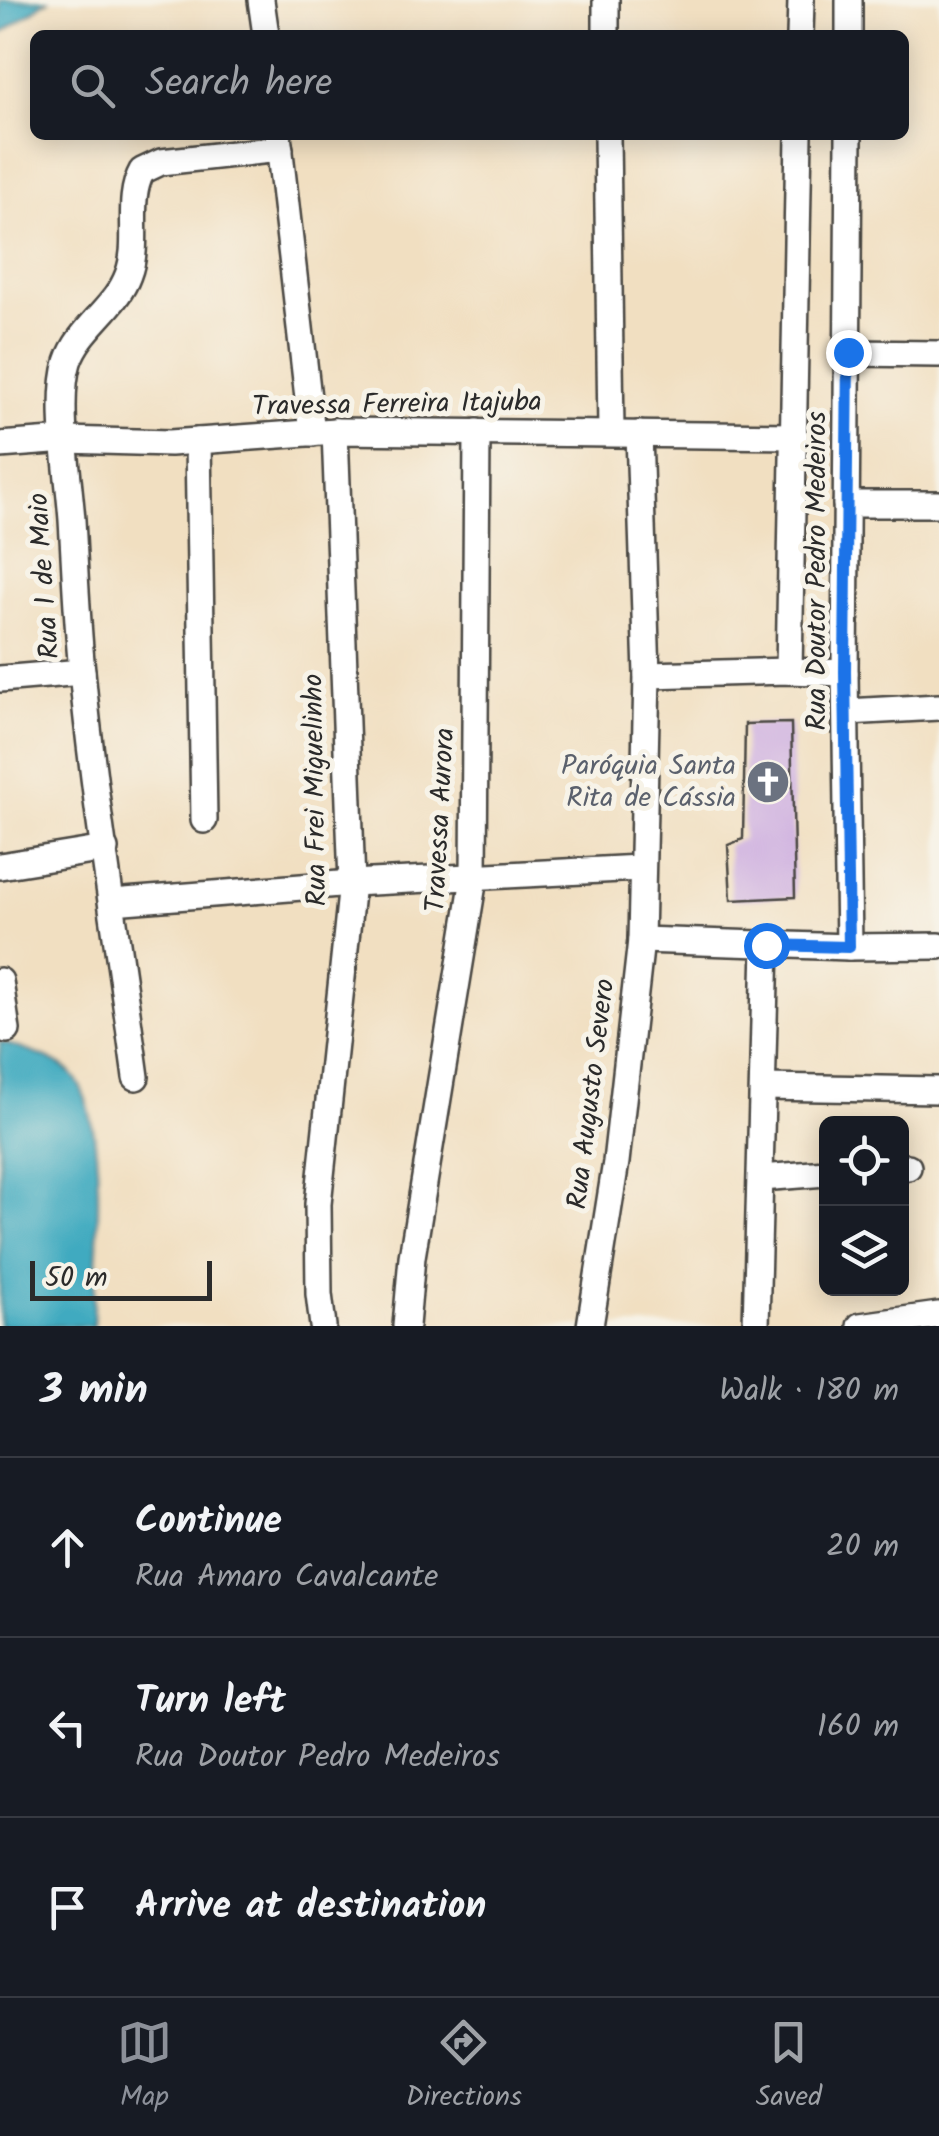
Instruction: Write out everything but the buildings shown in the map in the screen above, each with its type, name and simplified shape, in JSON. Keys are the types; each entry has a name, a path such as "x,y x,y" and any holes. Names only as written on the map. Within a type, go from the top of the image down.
{"street":[{"path":"261,0 265,30"},
{"path":"606,0 606,30"},
{"path":"800,30 801,0"},
{"path":"849,0 849,30"},
{"path":"607,140 611,432"},
{"name":"Rua Doutor Pedro Medeiros","path":"789,670 799,140"},
{"name":"Rua Doutor Pedro Medeiros","path":"848,140 845,672 849,947"},
{"name":"Rua Frei Miguelinho","path":"279,142 323,432 352,883 318,1204 318,1280 323,1326"},
{"name":"Rua 1 de Maio","path":"136,1077 82,672 66,440 64,391 68,364 78,343 114,299 128,274 136,190 142,171 162,162 279,142"},
{"path":"848,352 939,354"},
{"name":"Travessa Ferreira Itajuba","path":"0,446 66,440 198,441 323,432 795,436"},
{"name":"Travessa Aurora","path":"406,1326 412,1257 474,878 477,432"},
{"name":"Rua Augusto Severo","path":"590,1326 616,1162 641,940 647,675 640,434"},
{"path":"198,441 204,820"},
{"path":"846,504 939,504"},
{"path":"0,679 82,672"},
{"path":"647,675 845,672"},
{"path":"847,712 939,707"},
{"path":"0,866 106,849"},
{"path":"112,902 352,883 640,868"},
{"path":"641,940 939,946"},
{"path":"756,1326 766,945"},
{"path":"0,981 8,1030"},
{"path":"763,1087 939,1090"},
{"path":"761,1178 819,1174"},
{"path":"860,1326 939,1315"}],"water":[{"path":"0,0 48,0 0,35"},
{"path":"0,1041 64,1067 84,1094 97,1156 93,1326 0,1326"}],"place":[{"name":"Paróquia Santa Rita de Cássia","path":"768,782"}],"route":[{"path":"766,945 849,947 845,672 848,352"}]}
